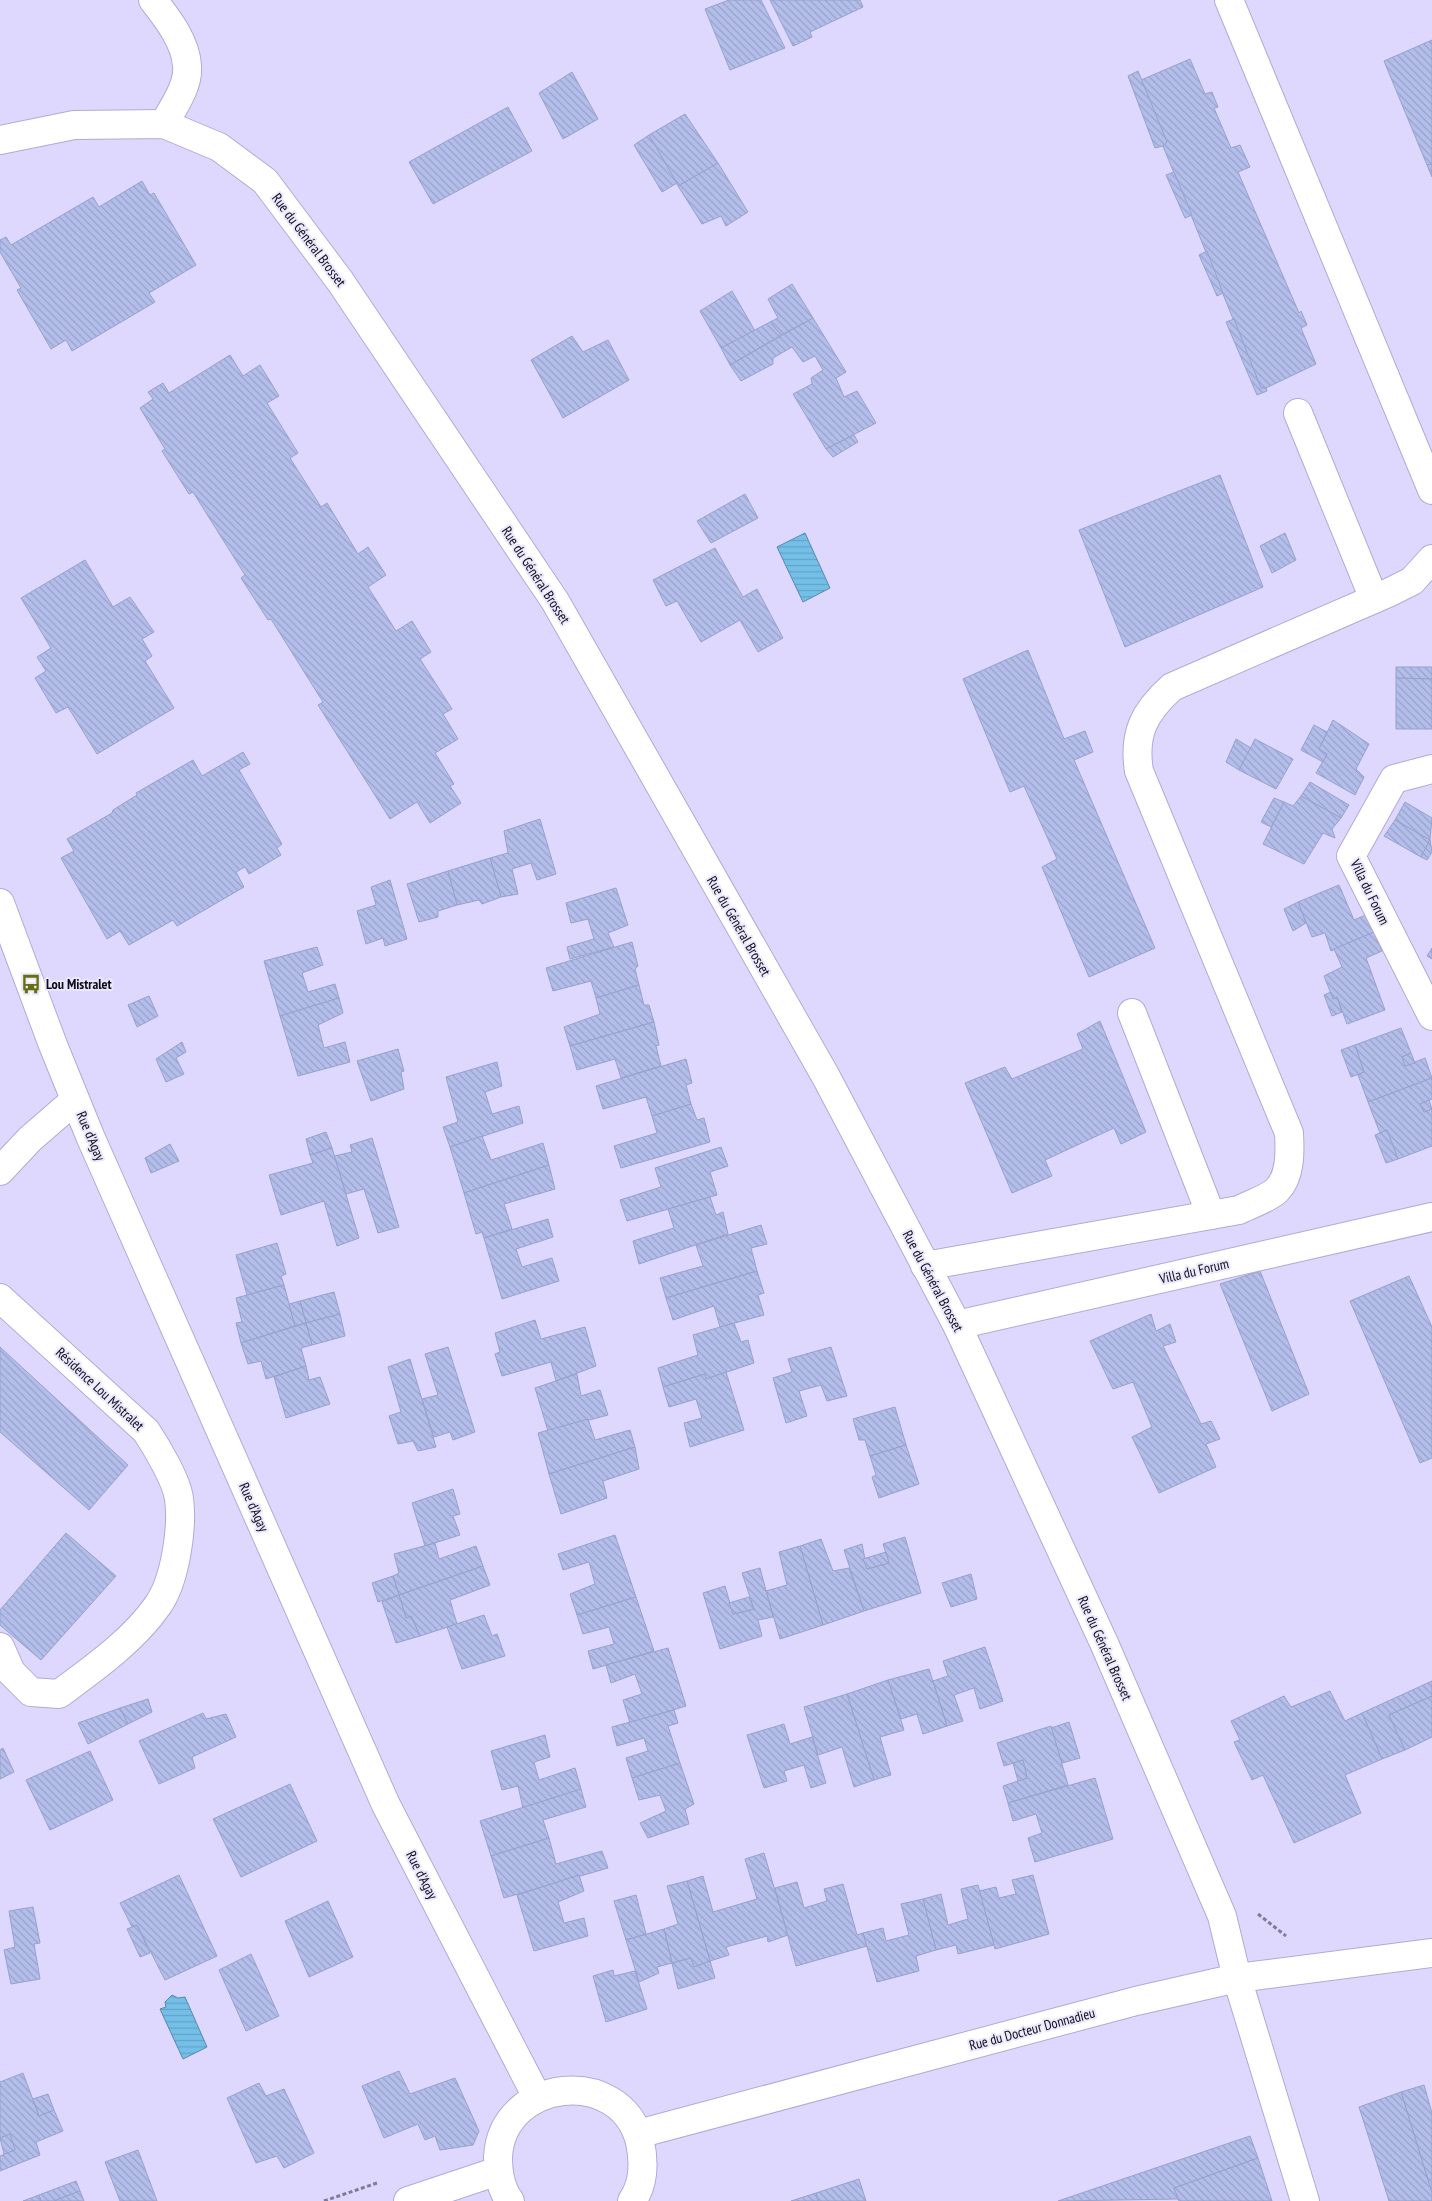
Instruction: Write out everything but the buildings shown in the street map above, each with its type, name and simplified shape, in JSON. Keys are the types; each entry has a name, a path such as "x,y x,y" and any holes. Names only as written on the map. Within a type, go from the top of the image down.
{"street":[{"path":"153,0 175,29 187,66 182,90 164,124"},
{"path":"1229,0 1432,490"},
{"name":"Rue du Général Brosset","path":"0,140 74,125 164,124 219,147 265,181 340,280 554,601 824,1075 957,1326 1104,1643 1222,1916 1237,1978 1305,2201"},
{"path":"1298,414 1374,599"},
{"path":"925,1266 1239,1210 1277,1190 1284,1178 1290,1156 1289,1133 1139,772 1136,754 1138,740 1145,717 1158,700 1172,687 1412,581 1432,559"},
{"name":"Villa du Forum","path":"1432,769 1394,779 1351,856 1432,1016"},
{"name":"Rue d'Agay","path":"0,903 52,1045 386,1805 537,2097"},
{"path":"1132,1013 1210,1215"},
{"path":"0,1171 30,1139 76,1100"},
{"name":"Villa du Forum","path":"957,1326 1432,1217"},
{"name":"Résidence Lou Mistralet","path":"0,1298 146,1431 159,1450 179,1498 177,1558 158,1604 114,1652 59,1694 31,1692 11,1672 0,1647"},
{"name":"Rue du Docteur Donnadieu","path":"638,2134 1136,2001 1237,1978 1432,1953"},
{"path":"510,2201 505,2194 498,2171 499,2149 506,2128 519,2110 537,2097 560,2090 583,2090 606,2098 625,2113 638,2134 643,2155 642,2177 632,2201"},
{"path":"408,2201 498,2171"}],"water":[{"path":"805,533 830,588 803,602 777,547"},
{"path":"172,1995 178,1998 185,1997 207,2047 183,2059 160,2009 166,2007 165,2002"}],"place":[{"name":"Lou Mistralet","path":"31,984"}]}
